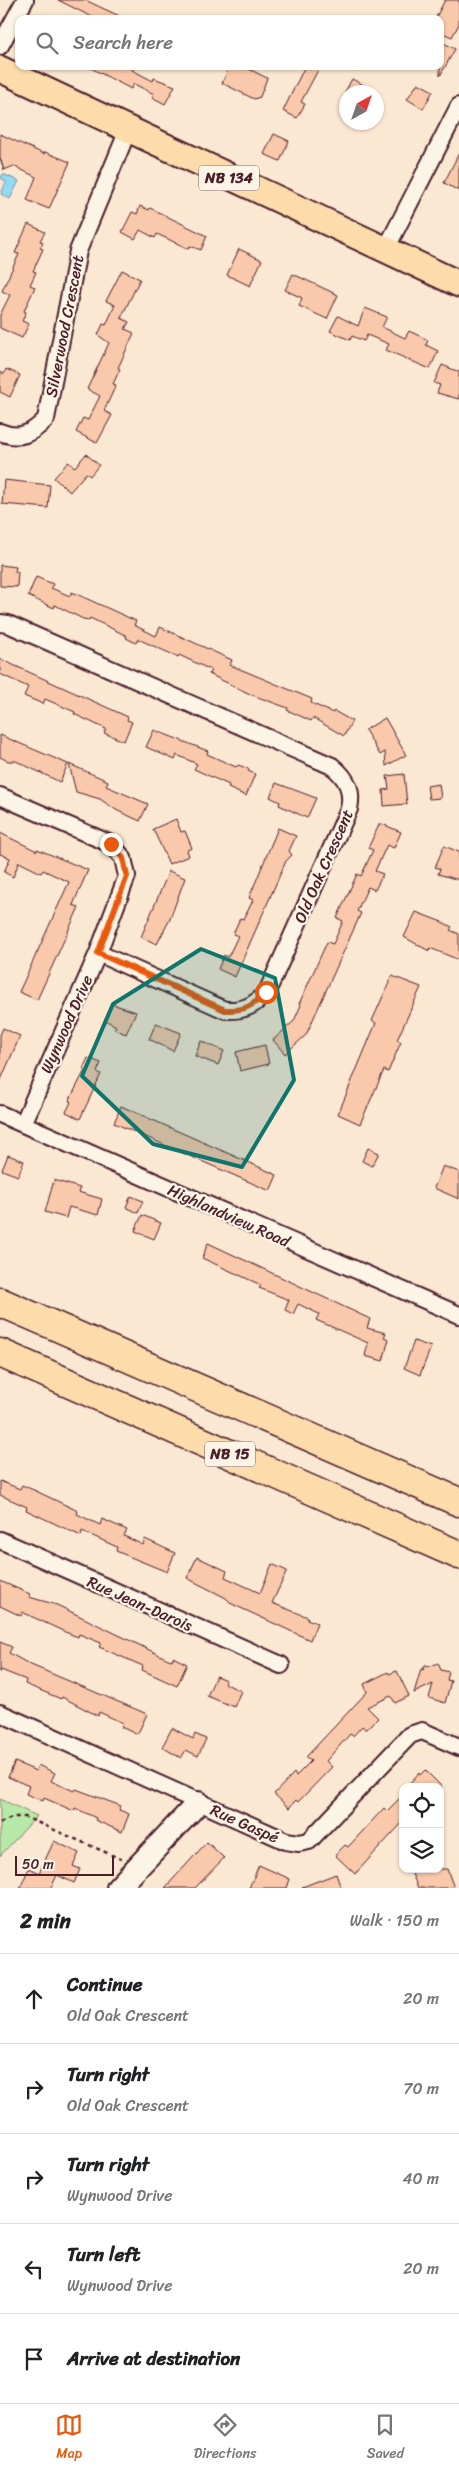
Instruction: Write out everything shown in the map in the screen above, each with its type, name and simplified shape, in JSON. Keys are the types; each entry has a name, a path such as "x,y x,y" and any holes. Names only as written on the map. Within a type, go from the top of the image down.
{"highway":[{"path":"0,1302 459,1502"},
{"name":"NB 15","path":"0,1353 459,1555"}],"main road":[{"name":"NB 134","path":"0,69 385,251 459,284"}],"street":[{"path":"18,15 26,0"},
{"path":"0,46 15,19"},
{"path":"385,251 459,106"},
{"name":"Silverwood Crescent","path":"0,432 18,437 30,433 46,419 78,251 128,130"},
{"name":"Old Oak Crescent","path":"0,623 26,632 332,766 342,774 349,785 351,798 349,809 266,992 258,1002 238,1011 225,1010 98,953"},
{"name":"Wynwood Drive","path":"0,796 111,844 123,858 127,876 98,953 22,1124"},
{"name":"Highlandview Road","path":"0,1114 459,1315"},
{"name":"Rue Jean-Darois","path":"0,1540 281,1665"},
{"name":"Rue Gaspé","path":"0,1713 198,1803 286,1841 299,1843 308,1841 410,1735 422,1731 459,1748"},
{"path":"118,1888 198,1803"}],"path":[{"path":"0,1823 14,1817 25,1817 138,1867"}],"highlighted area":[{"path":"201,949 275,978 294,1080 242,1167 153,1144 82,1076 113,1004"}],"green space":[{"path":"0,1799 37,1816 0,1856"}],"water":[{"path":"3,174 19,181 10,199 1,194 6,182 1,178"}],"building":[{"path":"58,0 85,0 117,15 88,15"},
{"path":"445,0 459,0 459,24 452,37 444,34 444,15 437,15"},
{"path":"444,43 455,49 444,69"},
{"path":"95,70 132,70 153,81 154,78 175,86 165,104 152,97 154,94 134,84 131,89"},
{"path":"228,70 251,70 267,78 260,97 254,99 222,83"},
{"path":"303,70 318,70 301,102 305,104 297,118 283,111"},
{"path":"352,79 364,85 349,85"},
{"path":"418,83 433,91 423,109 407,99"},
{"path":"0,134 44,154 45,152 70,162 49,209 27,200 36,177 14,166 4,170 0,158"},
{"path":"274,134 289,141 280,161 264,154"},
{"path":"459,153 459,191 444,183"},
{"path":"140,206 149,210 150,208 207,236 201,250 190,246 189,249 157,234 155,238 140,230 135,239 122,232 132,212 137,214"},
{"path":"28,224 45,232 40,241 43,242 40,248 43,249 33,271 36,272 30,285 35,287 24,311 26,312 22,321 29,324 22,338 0,328 0,315 10,295 2,291 19,254 15,253"},
{"path":"239,249 262,260 250,286 227,275"},
{"path":"122,270 140,279 121,318 129,322 125,329 134,333 118,368 120,369 113,384 116,385 104,411 112,415 97,443 76,432 83,418 88,420 100,396 87,389 109,343 98,335 103,324 106,325 115,305 106,301"},
{"path":"293,274 338,295 327,319 299,306 302,298 285,290"},
{"path":"365,308 387,317 382,327 405,338 409,331 428,340 426,345 438,351 430,369 386,350 389,344 367,335 364,341 352,336 350,340 330,331 338,316 358,326"},
{"path":"442,365 459,372 459,399 437,393 440,385 434,383"},
{"path":"6,369 20,375 10,397 0,392 0,372 4,374"},
{"path":"86,454 99,465 90,476 86,473 70,492 54,478 68,462 75,467"},
{"path":"4,480 50,485 48,508 2,504"},
{"path":"0,565 16,567 15,572 18,572 17,587 0,586"},
{"path":"36,577 53,584 51,588 70,596 72,592 136,621 134,625 156,636 160,627 232,660 230,665 312,699 311,703 333,713 334,711 352,721 344,736 313,718 311,721 287,710 288,708 252,695 209,674 211,670 179,655 178,657 138,639 136,643 126,638 127,636 90,618 89,620 83,619 55,605 54,608 28,596"},
{"path":"0,659 128,717 127,720 132,722 124,741 104,733 106,729 74,714 75,712 45,699 43,704 24,696 28,687 0,674"},
{"path":"385,718 406,755 386,766 385,752 380,755 365,730"},
{"path":"154,730 208,751 207,754 236,767 238,765 249,769 248,771 255,774 246,796 228,788 229,785 194,769 197,764 177,755 175,760 146,747"},
{"path":"0,735 68,764 60,782 16,761 8,761 0,757"},
{"path":"69,764 108,781 106,786 148,804 140,821 116,810 100,799 76,792"},
{"path":"404,774 407,804 384,806 383,790 389,789 387,776"},
{"path":"276,783 316,798 307,818 279,805 280,802 270,797"},
{"path":"439,784 441,798 429,799 427,786"},
{"path":"176,819 181,832 185,831 192,848 187,850 189,856 169,864 153,829"},
{"path":"380,823 401,832 394,848 387,845 375,871 383,874 375,890 368,887 357,911 361,913 306,1035 285,1054 273,1040 294,1021 301,1005 299,1004 327,942 333,944 343,921 337,918 357,874 361,876 373,850 368,848"},
{"path":"278,828 296,836 289,851 292,855 286,861 235,977 218,969 224,955 228,957 238,936 233,934 240,918 244,919 253,900 249,898"},
{"path":"0,833 37,851 37,849 88,870 73,905 79,907 37,1000 19,992 69,882 43,870 41,873 19,862 13,877 4,872 10,858 0,854"},
{"path":"444,846 459,852 459,880 438,874 440,869 435,867"},
{"path":"169,871 185,878 170,919 157,944 141,937"},
{"path":"416,912 452,927 450,930 459,934 459,960 430,948 429,951 404,937"},
{"path":"392,976 421,987 397,1040 401,1042 388,1072 384,1070 360,1124 338,1114 376,1023 372,1021"},
{"path":"112,1004 136,1012 126,1034 114,1029 116,1026 105,1020"},
{"path":"156,1023 181,1033 173,1051 149,1039"},
{"path":"3,1028 20,1036 0,1082 0,1035"},
{"path":"201,1041 224,1051 218,1065 195,1056"},
{"path":"265,1045 269,1064 240,1071 236,1052"},
{"path":"88,1058 101,1063 97,1072 101,1074 80,1119 66,1112 71,1102 69,1101 85,1070 83,1069"},
{"path":"121,1106 277,1175 270,1191 114,1123"},
{"path":"368,1148 379,1153 372,1166 362,1161"},
{"path":"8,1155 24,1161 18,1176 2,1170"},
{"path":"443,1166 459,1172 459,1199 434,1188"},
{"path":"54,1180 80,1188 78,1192 102,1199 98,1215 69,1207 66,1218 45,1212"},
{"path":"131,1196 143,1201 138,1213 126,1207"},
{"path":"142,1215 161,1223 154,1239 135,1231"},
{"path":"208,1243 370,1319 367,1328 386,1333 384,1337 389,1339 383,1361 365,1356 368,1343 316,1320 319,1314 298,1304 293,1314 285,1310 289,1300 259,1288 261,1285 202,1258"},
{"path":"414,1341 431,1347 420,1375 404,1368"},
{"path":"0,1481 20,1489 22,1485 36,1491 78,1511 77,1514 100,1525 102,1519 127,1530 124,1536 143,1545 145,1539 175,1553 167,1572 116,1551 117,1547 82,1531 81,1536 26,1510 27,1507 0,1495"},
{"path":"197,1557 227,1571 225,1577 260,1593 272,1564 287,1571 272,1603 308,1617 307,1619 317,1623 310,1640 232,1604 226,1598 187,1578"},
{"path":"0,1581 30,1594 29,1597 57,1605 168,1659 172,1660 173,1657 187,1664 177,1686 142,1670 143,1666 99,1647 101,1643 79,1634 78,1637 22,1612 21,1616 0,1606"},
{"path":"0,1642 12,1647 9,1653 31,1665 147,1714 139,1731 136,1734 121,1727 123,1723 99,1712 98,1716 62,1697 61,1699 25,1684 26,1680 1,1670 0,1673"},
{"path":"438,1663 441,1670 449,1672 447,1680 451,1681 445,1703 429,1698 433,1684 414,1693 421,1669 423,1670 425,1665 431,1666"},
{"path":"397,1671 409,1696 395,1703 391,1696 367,1707 378,1718 366,1730 362,1726 353,1736 350,1734 326,1761 332,1767 298,1802 296,1800 289,1808 274,1794 294,1773 296,1776 311,1761 306,1757 367,1692 364,1684 388,1672 389,1674"},
{"path":"216,1676 226,1680 224,1683 241,1691 234,1707 207,1696"},
{"path":"172,1728 193,1739 195,1734 206,1739 198,1756 186,1750 181,1758 162,1747"},
{"path":"15,1762 36,1771 38,1765 55,1773 51,1781 74,1791 76,1789 121,1806 119,1810 129,1814 122,1832 95,1820 96,1818 75,1808 74,1811 44,1798 43,1801 26,1794 29,1786 8,1777"},
{"path":"425,1770 438,1783 410,1783 419,1773 420,1775"},
{"path":"399,1799 399,1826 355,1874 335,1855 345,1845 348,1847 384,1808 387,1811"},
{"path":"54,1841 79,1853 73,1866 80,1869 74,1883 57,1875 51,1888 20,1888 29,1868 39,1873"},
{"path":"207,1842 224,1858 195,1888 165,1888"},
{"path":"259,1865 290,1879 287,1888 249,1888"},
{"path":"444,1869 447,1869 454,1888 418,1888 412,1874 444,1873"},
{"path":"336,1874 341,1888 302,1887"}],"route":[{"path":"111,844 123,858 127,876 98,953 225,1010 238,1011 249,1007 258,1002 266,992"}]}
